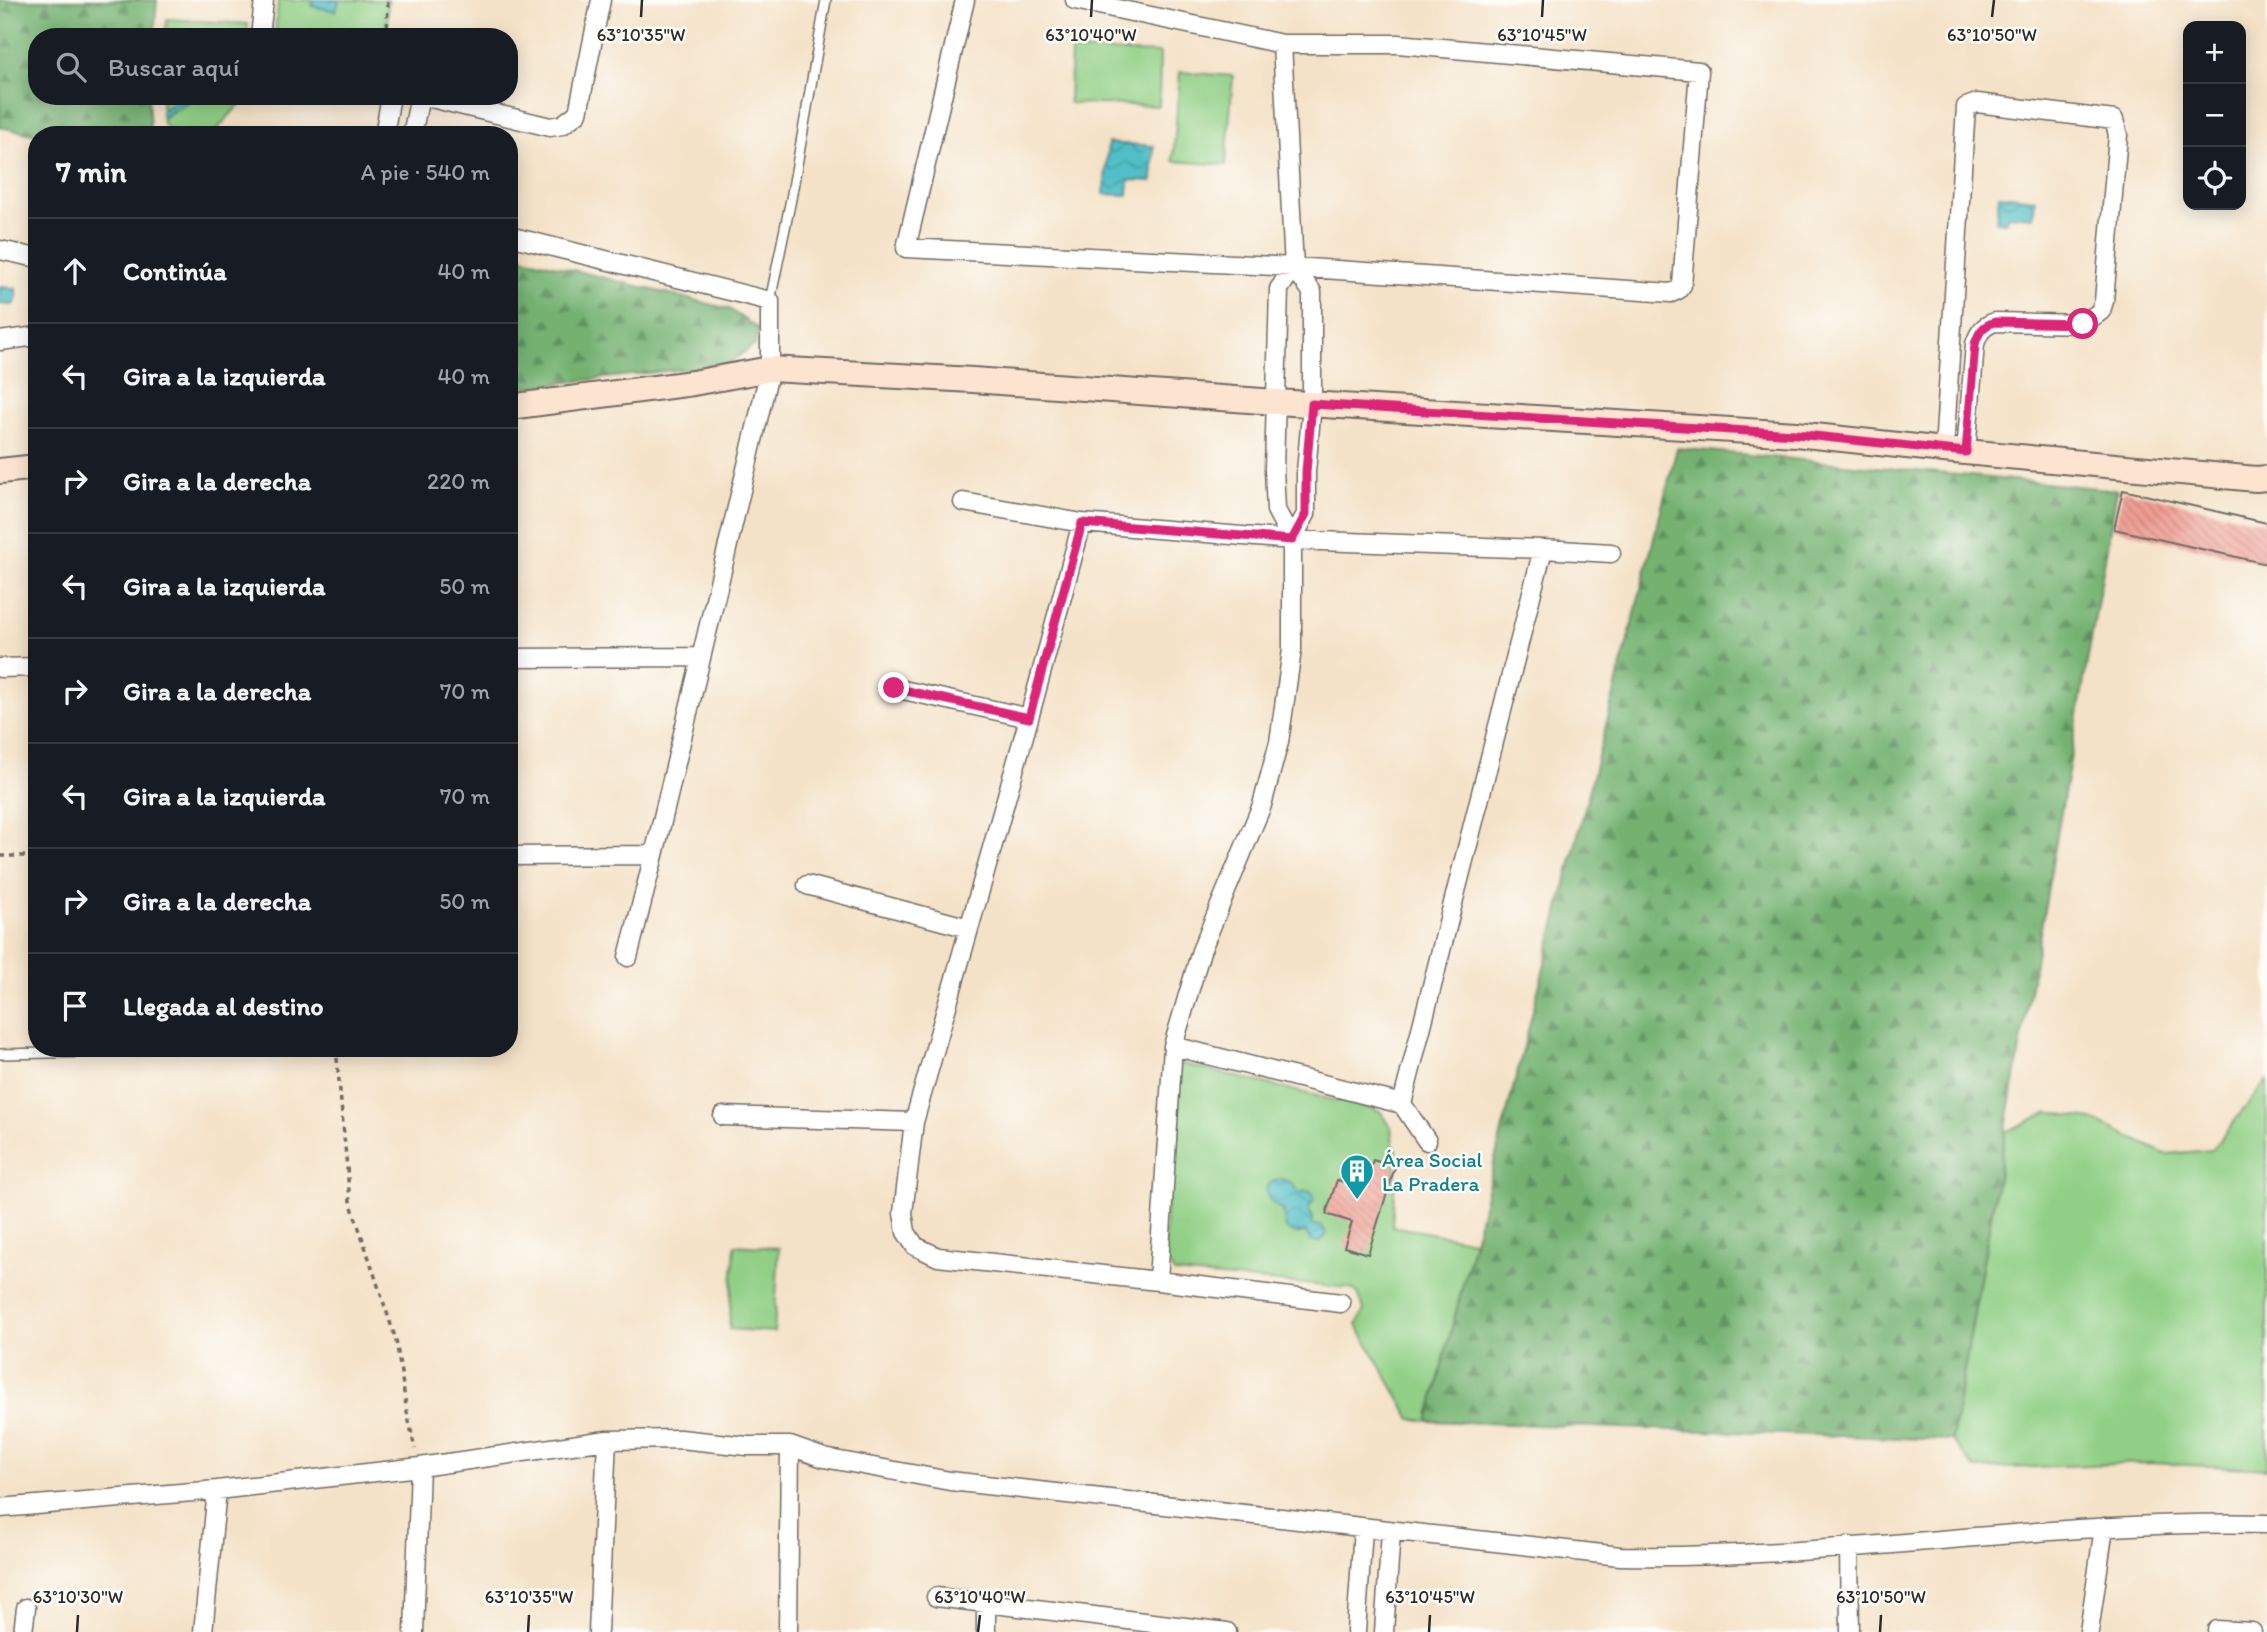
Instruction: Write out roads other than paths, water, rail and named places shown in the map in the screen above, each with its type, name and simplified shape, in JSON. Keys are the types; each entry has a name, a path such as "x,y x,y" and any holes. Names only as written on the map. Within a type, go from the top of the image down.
{"street":[{"path":"262,28 264,0"},
{"path":"458,105 550,127 562,125 578,113 601,0"},
{"path":"965,0 906,248 1294,267 1671,293 1682,285 1699,71 1398,44 1282,44 1075,0"},
{"path":"1282,44 1294,267 1312,292 1312,404 1306,472 1306,514 1292,540"},
{"path":"1977,103 2113,120 2118,135 2102,311 2083,324 1987,324 1979,332 1975,344 1955,451 1966,107 1977,103"},
{"path":"386,126 389,105"},
{"path":"414,126 419,105"},
{"path":"518,238 770,301 771,369 628,957"},
{"path":"0,250 28,256"},
{"path":"1158,1281 1173,1046 1200,951 1262,805 1279,743 1292,650 1292,540 1276,510 1276,402 1279,289 1294,267"},
{"path":"0,341 28,337"},
{"path":"518,406 693,383 771,369 1796,434 1955,451 2267,478"},
{"path":"0,471 28,468"},
{"path":"963,502 1082,523 1292,540 1611,553"},
{"path":"1082,523 914,1122 903,1213 906,1232 915,1246 938,1257 1341,1303"},
{"path":"1402,1104 1543,549"},
{"path":"518,658 700,657"},
{"path":"0,668 28,667"},
{"path":"894,688 1029,718"},
{"path":"518,856 654,855"},
{"path":"807,886 969,928"},
{"path":"1173,1046 1402,1104 1427,1141"},
{"path":"723,1116 914,1122"},
{"path":"0,1508 218,1490 420,1467 607,1440 680,1439 747,1446 790,1447 824,1458 925,1477 1620,1556 1682,1557 2104,1527 2216,1522 2267,1524"},
{"path":"598,1632 607,1440"},
{"path":"788,1632 790,1447"},
{"path":"414,1632 420,1467"},
{"path":"203,1632 218,1490"},
{"path":"2089,1632 2104,1527"},
{"path":"1356,1632 1363,1528"},
{"path":"1384,1632 1391,1532"},
{"path":"1849,1546 1850,1632"},
{"path":"936,1597 1140,1627 1227,1632"},
{"path":"986,1603 986,1632"},
{"path":"23,1632 26,1608"},
{"path":"2217,1629 2252,1632"}],"lane":[{"path":"770,301 826,0"},
{"path":"0,1054 28,1053"}],"water":[{"path":"313,0 339,0 336,11 312,6"},
{"path":"171,105 183,105 162,118 161,111"},
{"path":"1108,143 1154,146 1152,181 1129,180 1128,195 1104,194"},
{"path":"1999,195 2035,199 2033,217 2007,215 2006,222 1996,221"},
{"path":"0,287 16,289 13,305 0,304"},
{"path":"1281,1179 1291,1182 1299,1193 1313,1193 1314,1200 1308,1209 1313,1218 1312,1225 1321,1226 1326,1232 1320,1242 1311,1241 1306,1232 1295,1234 1286,1228 1283,1210 1272,1203 1267,1193 1273,1181"}],"place":[{"name":"Área Social La Pradera","path":"1357,1201"}]}
